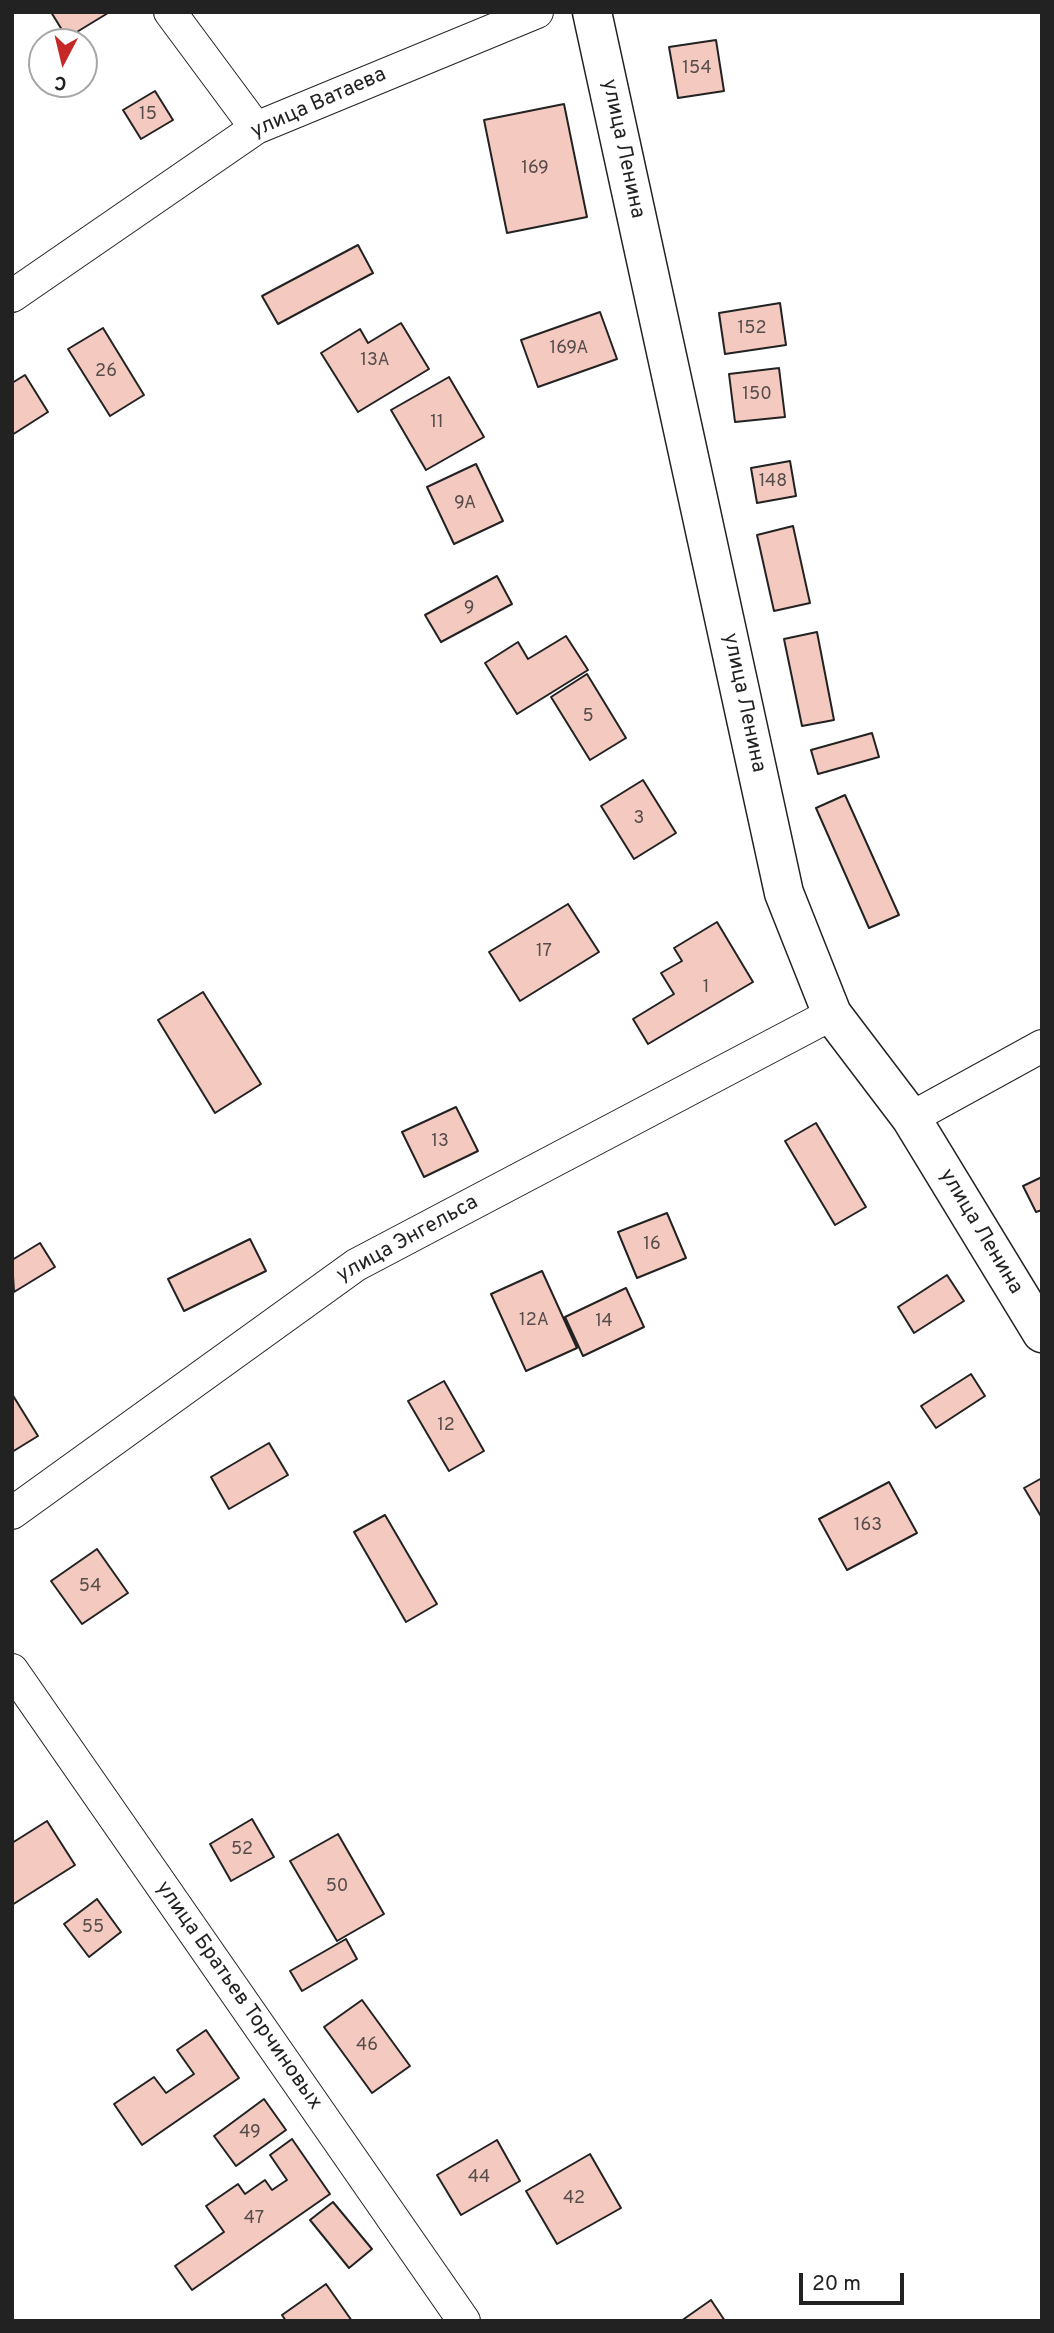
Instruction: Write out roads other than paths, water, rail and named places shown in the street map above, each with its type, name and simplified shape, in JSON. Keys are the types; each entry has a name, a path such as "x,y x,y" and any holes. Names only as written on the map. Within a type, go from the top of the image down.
{"street":[{"path":"170,12 256,128"},
{"name":"улица Ватаева","path":"12,296 256,128 537,12"},
{"name":"улица Ленина","path":"592,12 784,892 832,1014 911,1118 1042,1333"},
{"name":"улица Энгельса","path":"12,1513 356,1265 832,1014"},
{"path":"911,1118 1042,1046"},
{"name":"улица Братьев Торчиновых","path":"12,1670 464,2321"}]}
